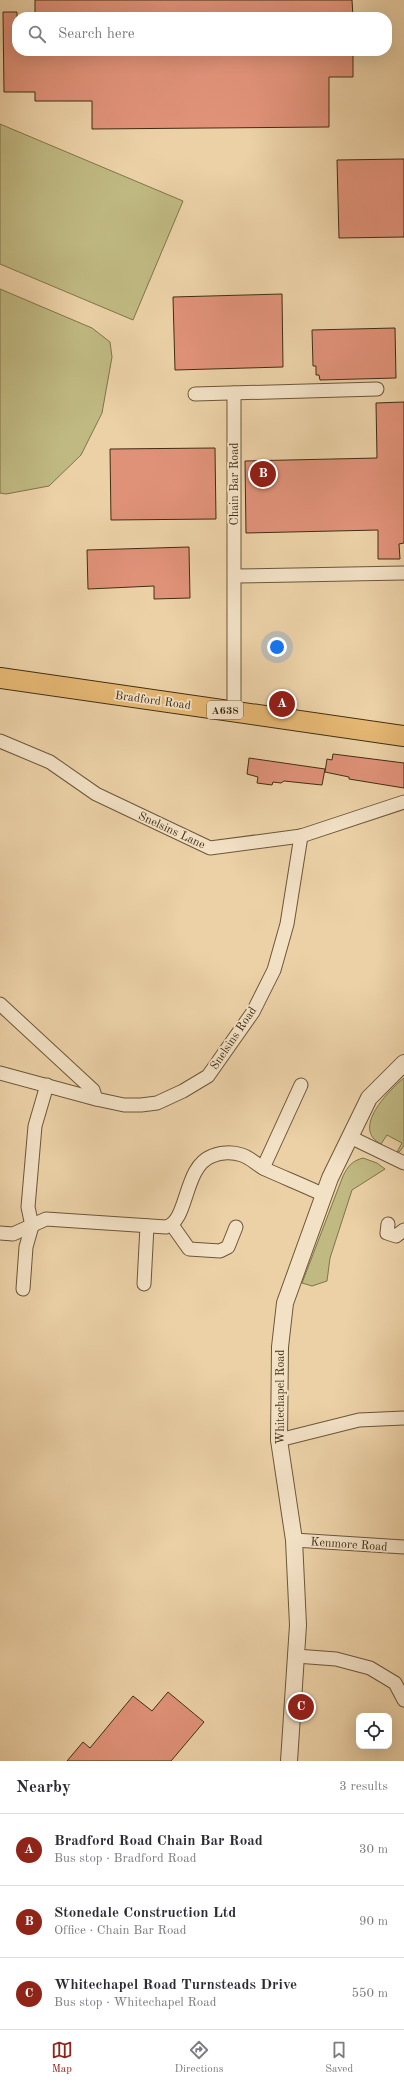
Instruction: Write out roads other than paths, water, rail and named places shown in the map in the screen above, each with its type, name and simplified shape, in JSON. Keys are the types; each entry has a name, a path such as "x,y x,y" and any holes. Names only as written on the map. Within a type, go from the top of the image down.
{"main road":[{"name":"Bradford Road","path":"0,670 45,685"},
{"name":"Bradford Road","path":"0,678 404,736"}],"street":[{"path":"195,394 377,389"},
{"name":"Chain Bar Road","path":"234,393 234,712"},
{"path":"235,576 404,573"},
{"name":"Snelsins Lane","path":"0,741 50,762 96,794 210,848 301,836 404,802"},
{"name":"Snelsins Road","path":"0,1073 96,1099 124,1104 141,1105 157,1103 183,1091 208,1076 253,1012 274,970 287,924 301,836"},
{"path":"0,1004 93,1090 96,1099"},
{"name":"Whitechapel Road","path":"289,1761 298,1625 294,1540 279,1440 280,1347 285,1303 324,1194 369,1098 404,1063"},
{"path":"23,1289 26,1247 32,1226 28,1207 34,1134 47,1085"},
{"path":"263,1168 301,1085"},
{"path":"350,1137 404,1163"},
{"path":"0,1233 13,1234 46,1219 166,1227 172,1225 177,1220 188,1188 199,1165 211,1156 225,1152 241,1154 253,1159 263,1168 324,1194"},
{"path":"388,1224 387,1233 396,1236 404,1230"},
{"path":"172,1225 189,1248 220,1252 228,1247 236,1227"},
{"path":"144,1284 148,1226"},
{"path":"279,1440 360,1420 404,1418"},
{"name":"Kenmore Road","path":"294,1540 404,1547"},
{"path":"296,1656 336,1659 370,1668 395,1683 404,1700"}],"place":[{"name":"Stonedale Construction Ltd","path":"263,474"},
{"name":"Bradford Road Chain Bar Road","path":"282,704"},
{"name":"Whitechapel Road Turnsteads Drive","path":"301,1707"}]}
